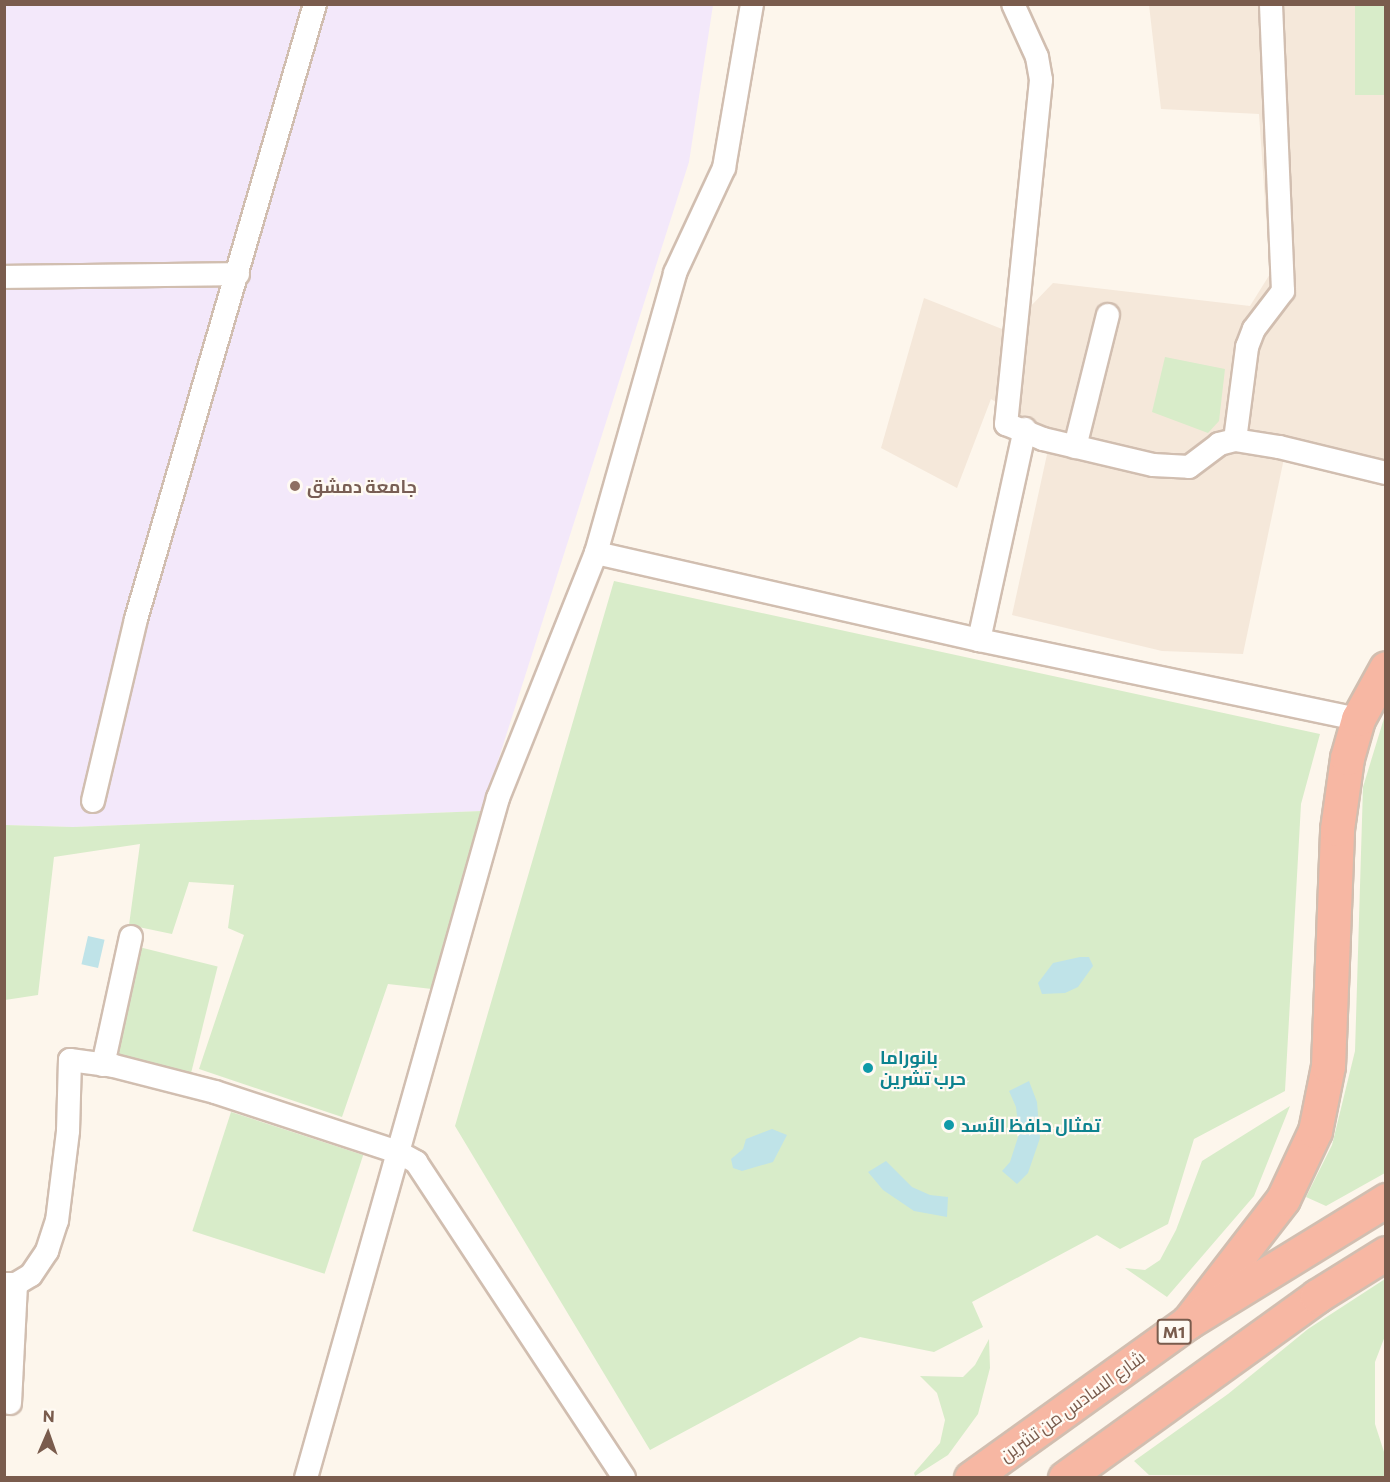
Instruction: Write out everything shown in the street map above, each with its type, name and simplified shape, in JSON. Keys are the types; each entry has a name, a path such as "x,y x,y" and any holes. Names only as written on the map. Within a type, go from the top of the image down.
{"highway":[{"path":"1188,1322 1283,1199 1315,1131 1328,1066 1336,830 1347,758 1358,719 1386,668"},
{"name":"شارع السادس من تشرين","path":"971,1478 1188,1322 1386,1200"},
{"path":"1065,1478 1317,1296 1386,1253"}],"street":[{"path":"93,801 136,619 315,4"},
{"path":"306,1478 498,798 597,553 675,273 724,168 752,4"},
{"path":"1013,4 1037,57 1041,80 1040,128 1008,385 1006,423 1025,429 1043,439 1153,465 1189,467 1219,444 1235,440 1279,447 1386,473"},
{"path":"1235,440 1247,347 1260,320 1283,291 1271,4"},
{"path":"4,277 238,274"},
{"path":"1075,447 1108,315"},
{"path":"979,640 1025,429"},
{"path":"597,553 979,640 1358,719"},
{"path":"103,1065 131,937"},
{"path":"10,1402 10,1284 31,1275 47,1251 57,1221 68,1131 70,1060 103,1065 215,1092 398,1152 427,1173 624,1478"}],"shaded area":[{"name":"جامعة دمشق","path":"5,5 713,5 689,162 482,811 73,827 5,825"},
{"path":"1149,5 1355,5 1357,94 1385,94 1385,459 1287,444 1243,654 1162,651 1012,615 1051,436 991,399 957,488 881,448 924,298 1007,331 1053,283 1250,306 1270,274 1259,114 1161,109"}],"green space":[{"path":"1355,5 1385,5 1385,95 1355,95"},
{"path":"1165,357 1225,369 1219,421 1208,433 1152,412"},
{"path":"614,581 1320,734 1301,804 1285,1091 1194,1139 1168,1224 1120,1249 1097,1235 972,1302 983,1327 934,1352 860,1337 650,1450 455,1126"},
{"path":"1385,715 1385,1173 1326,1206 1306,1197 1332,1145 1355,1051 1363,787"},
{"path":"482,811 432,989 388,984 342,1117 199,1069 244,935 228,928 234,885 189,882 172,934 129,925 140,844 54,857 38,995 5,1000 5,825 73,827"},
{"path":"139,947 218,967 190,1078 111,1059"},
{"path":"1290,1106 1254,1196 1167,1297 1125,1268 1145,1270 1160,1260 1176,1230 1202,1161"},
{"path":"231,1112 363,1155 325,1274 192,1231"},
{"path":"1385,1279 1385,1336 1375,1362 1375,1424 1385,1455 1385,1477 1149,1475 1134,1461 1228,1394 1308,1329"},
{"path":"989,1339 990,1368 978,1414 948,1455 915,1476 914,1473 940,1443 945,1420 937,1393 920,1376 963,1377 975,1365"}],"water":[{"path":"88,936 105,940 98,968 81,964"},
{"path":"1089,957 1093,966 1078,987 1065,993 1042,994 1038,983 1053,963"},
{"path":"1029,1081 1037,1102 1040,1138 1028,1173 1017,1184 1002,1171 1010,1162 1019,1134 1016,1107 1009,1091"},
{"path":"772,1129 787,1135 773,1162 742,1171 733,1168 731,1159 743,1149 746,1139"},
{"path":"886,1161 912,1187 930,1195 948,1197 947,1217 914,1211 883,1190 868,1172"}],"place":[{"name":"جامعة دمشق","path":"295,486"},
{"name":"بانوراما حرب تشرين","path":"868,1068"},
{"name":"تمثال حافظ الأسد","path":"949,1125"}]}
